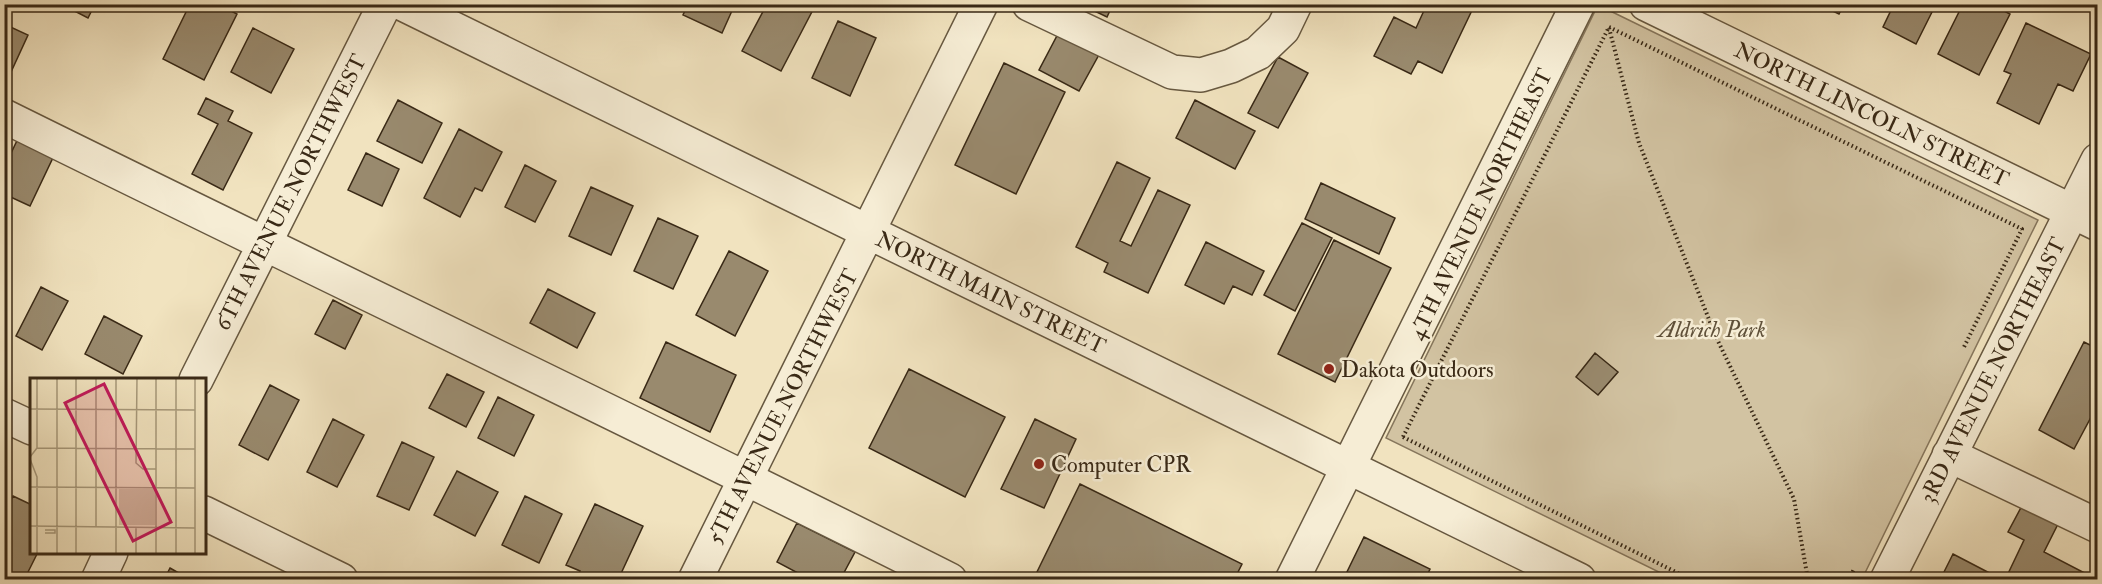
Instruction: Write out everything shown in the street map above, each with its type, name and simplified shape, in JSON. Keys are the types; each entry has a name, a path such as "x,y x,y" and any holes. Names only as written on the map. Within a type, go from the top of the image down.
{"street":[{"name":"6TH AVENUE NORTHWEST","path":"197,378 385,4"},
{"name":"NORTH MAIN STREET","path":"403,4 1579,579"},
{"name":"5TH AVENUE NORTHWEST","path":"695,579 981,4"},
{"path":"1029,4 1172,72 1201,75 1231,66 1258,53 1283,29 1295,4"},
{"name":"4TH AVENUE NORTHEAST","path":"1292,579 1350,467 1578,4"},
{"name":"NORTH LINCOLN STREET","path":"1646,4 2085,218"},
{"path":"4,116 263,245 746,477 950,579"},
{"name":"3RD AVENUE NORTHEAST","path":"1887,579 1949,455 2085,218 2097,160"},
{"path":"4,415 30,427"},
{"path":"1949,455 2097,526"},
{"path":"206,514 341,579"},
{"path":"98,579 110,554"}],"path":[{"path":"1403,437 1609,27"},
{"path":"1609,27 2022,229"},
{"path":"1609,27 1639,143 1716,337 1794,499 1808,579"},
{"path":"1372,422 1692,579"}],"green space":[{"name":"Aldrich Park","path":"1598,5 2038,220 1862,579 1673,579 1386,438"}],"building":[{"path":"61,4 95,4 88,18"},
{"path":"190,4 218,4 237,14 204,80 163,59"},
{"path":"688,4 735,4 722,33 683,15"},
{"path":"767,4 816,4 781,71 742,51"},
{"path":"1080,4 1113,4 1107,17"},
{"path":"1427,4 1475,4 1442,73 1418,61 1411,74 1374,56 1394,17 1416,28"},
{"path":"1818,4 1844,4 1839,14"},
{"path":"1894,4 1936,4 1916,44 1883,27"},
{"path":"1963,4 1991,4 2010,14 1979,75 1938,54"},
{"path":"838,21 876,38 850,96 812,78"},
{"path":"2026,23 2091,54 2073,91 2058,84 2039,124 1997,103 2011,74 2004,71"},
{"path":"4,24 28,35 11,72 4,69"},
{"path":"253,28 294,49 271,93 231,72"},
{"path":"1060,30 1101,51 1079,91 1039,70"},
{"path":"1278,57 1308,73 1278,128 1248,113"},
{"path":"1004,63 1065,92 1016,194 955,165"},
{"path":"206,98 233,111 228,121 252,133 223,190 192,174 218,124 198,114"},
{"path":"398,100 442,123 422,163 377,141"},
{"path":"1195,100 1255,131 1235,169 1176,138"},
{"path":"23,128 59,145 30,206 4,194 4,168"},
{"path":"459,129 502,152 482,191 475,188 460,217 424,198"},
{"path":"366,153 399,169 382,206 348,190"},
{"path":"1117,162 1150,178 1120,241 1131,246 1158,190 1190,205 1148,293 1104,272 1108,263 1076,247"},
{"path":"525,165 556,181 535,222 505,207"},
{"path":"1321,183 1395,218 1379,254 1305,219"},
{"path":"591,187 633,206 611,255 569,236"},
{"path":"658,218 698,236 673,289 634,271"},
{"path":"1302,223 1332,238 1295,311 1264,295"},
{"path":"1334,240 1391,268 1335,382 1278,354"},
{"path":"1206,242 1264,271 1252,295 1233,286 1224,304 1185,285"},
{"path":"729,251 768,271 735,336 696,315"},
{"path":"41,287 68,301 42,350 16,336"},
{"path":"548,289 595,313 577,348 530,323"},
{"path":"333,300 362,315 345,349 315,334"},
{"path":"104,316 142,336 123,374 85,354"},
{"path":"666,342 736,375 710,432 640,398"},
{"path":"2084,342 2098,349 2098,404 2074,449 2039,430"},
{"path":"1595,353 1618,372 1598,395 1576,377"},
{"path":"909,369 1005,417 965,497 869,448"},
{"path":"447,374 484,392 466,427 429,408"},
{"path":"270,385 299,400 268,460 239,445"},
{"path":"498,397 534,415 514,456 478,438"},
{"path":"333,419 364,435 337,487 307,472"},
{"name":"Computer CPR","path":"1035,419 1076,439 1044,508 1001,489"},
{"path":"402,442 434,457 409,510 377,496"},
{"path":"457,471 498,492 475,536 434,515"},
{"path":"1080,484 1242,564 1234,580 1034,578"},
{"path":"13,496 30,504 30,554 37,554 24,580 4,569 4,514"},
{"path":"525,496 562,514 539,563 502,545"},
{"path":"2025,500 2061,518 2044,552 2098,580 2005,580 2024,540 2008,532"},
{"path":"595,504 643,526 618,580 576,580 580,571 566,565"},
{"path":"797,523 855,552 840,580 811,580 777,562"},
{"path":"1364,537 1430,569 1425,580 1343,580"},
{"path":"1953,554 2003,580 1940,580"},
{"path":"170,568 191,580 164,580"}],"place":[{"name":"Dakota Outdoors","path":"1329,369"},
{"name":"Computer CPR","path":"1039,464"}]}
